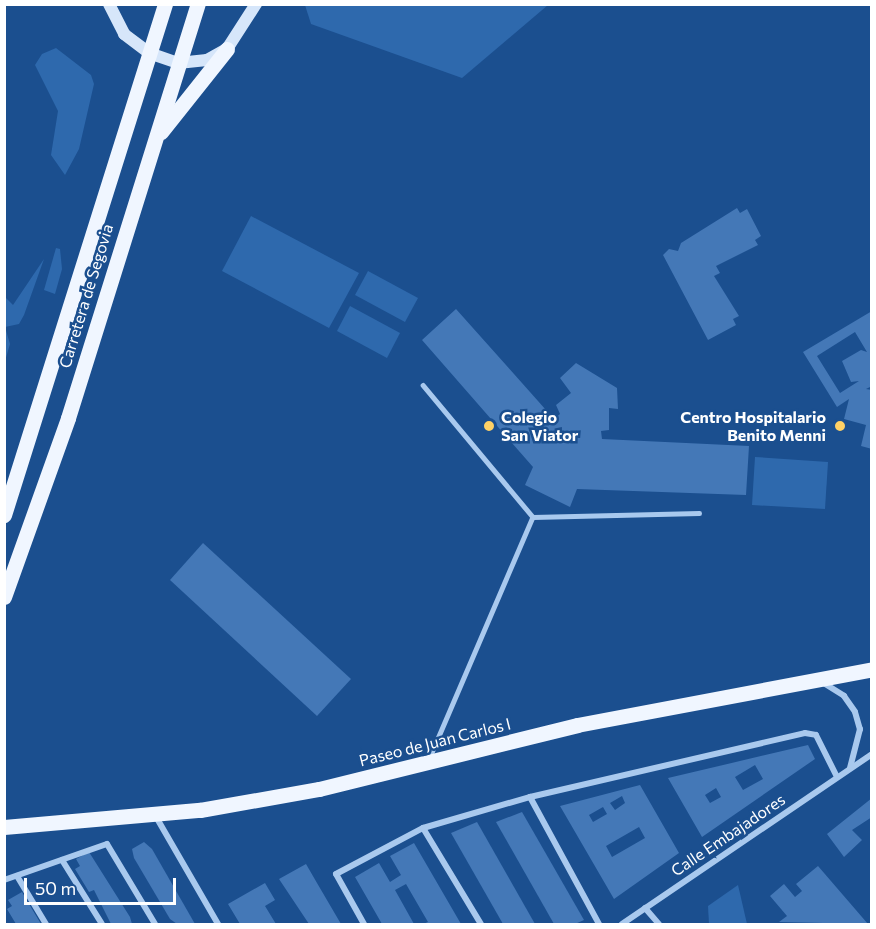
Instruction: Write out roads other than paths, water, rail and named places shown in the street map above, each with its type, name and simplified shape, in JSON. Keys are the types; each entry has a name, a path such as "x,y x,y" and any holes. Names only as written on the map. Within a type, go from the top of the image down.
{"main road":[{"name":"Carretera de Segovia","path":"4,515 165,4"},
{"name":"Carretera de Segovia","path":"4,597 60,440 198,4"},
{"path":"152,144 227,49"},
{"name":"Paseo de Juan Carlos I","path":"4,827 155,814 319,789 577,725 814,677 872,669"}],"street":[{"path":"109,4 124,34 149,53 178,63 207,60 227,49 256,4"},
{"path":"814,677 844,696 855,712 860,729 850,768"},
{"path":"364,924 336,874 423,828 530,797 805,733 816,735 837,777"},
{"name":"Calle Embajadores","path":"622,924 872,754"},
{"path":"530,797 599,924"},
{"path":"155,814 218,924"},
{"path":"423,828 482,924"},
{"path":"4,880 108,844 155,924"},
{"path":"62,860 102,924"},
{"path":"17,876 46,924"},
{"path":"645,908 659,924"}],"lane":[{"path":"423,385 533,517"},
{"path":"533,517 699,513"},
{"path":"428,762 533,517"}],"place":[{"name":"Colegio San Viator","path":"489,426"},
{"name":"Centro Hospitalario Benito Menni","path":"840,426"}]}
